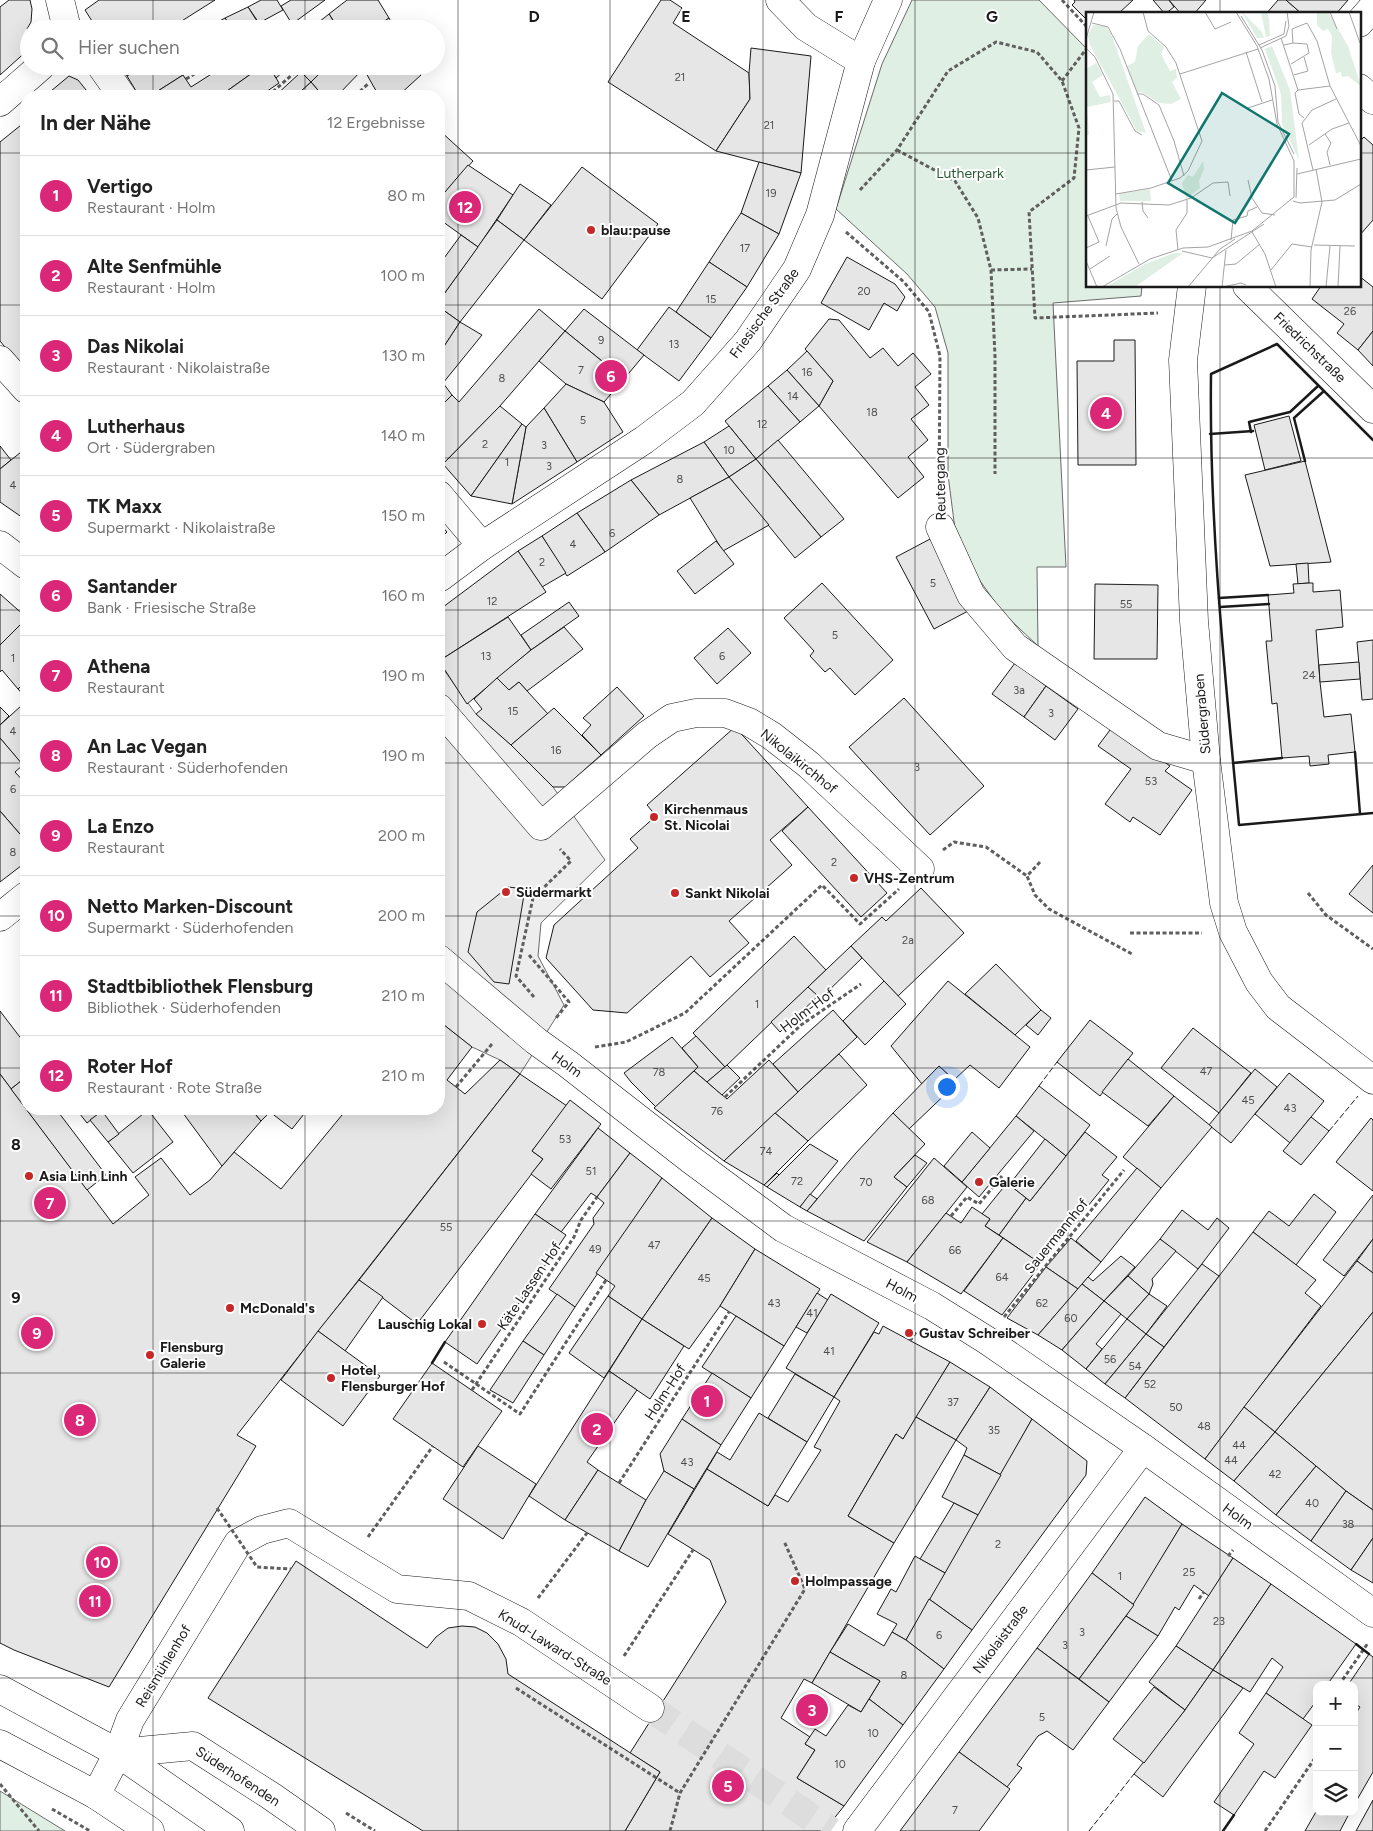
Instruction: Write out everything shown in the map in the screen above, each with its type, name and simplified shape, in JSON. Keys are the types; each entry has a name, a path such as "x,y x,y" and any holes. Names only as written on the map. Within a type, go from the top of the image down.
{"street":[{"path":"60,0 65,20"},
{"path":"780,0 806,27 861,62"},
{"name":"Friesische Straße","path":"482,546 644,440 693,403 748,341 797,269 820,215 861,62 888,0"},
{"path":"1360,22 1373,7"},
{"path":"0,102 31,75"},
{"path":"107,75 118,90"},
{"path":"1360,89 1373,100"},
{"name":"Friedrichstraße","path":"1249,288 1373,409"},
{"name":"Südergraben","path":"1191,299 1183,360 1194,621 1206,760 1224,903 1233,932 1259,982 1278,1007 1373,1080"},
{"path":"0,360 20,382"},
{"path":"445,502 482,546 445,574"},
{"name":"Reutergang","path":"940,527 971,595 1015,647 1158,746 1206,760"},
{"path":"0,545 20,560"},
{"name":"Nikolaikirchhof","path":"445,715 541,826 647,735 672,718 696,713 725,713 749,722 772,736 809,765 920,869"},
{"path":"0,918 20,901"},
{"name":"Holm","path":"445,964 536,1042 568,1064 690,1159 783,1228 900,1288 988,1340 1143,1448 1373,1613"},
{"name":"Nikolaistraße","path":"857,1831 1143,1448"},
{"name":"Knud-Laward-Straße","path":"238,1543 262,1530 289,1523 397,1589 469,1596 520,1622 650,1708"},
{"name":"Reismühlenhof","path":"96,1795 118,1753 130,1720 238,1543"},
{"path":"0,1689 118,1753 230,1831"},
{"path":"0,1744 96,1795 150,1831"},
{"name":"Süderhofenden","path":"118,1753 193,1746 321,1831"}],"path":[{"path":"1062,0 1086,26"},
{"path":"856,194 897,150 948,71 996,42 1038,52 1062,81 1079,128 1074,178 1029,212 1035,318 1191,299"},
{"path":"1062,81 1086,49"},
{"path":"186,79 193,75"},
{"path":"275,90 292,75"},
{"path":"362,90 368,84"},
{"path":"897,150 955,181 978,218 992,270 996,474"},
{"name":"Reutergang","path":"820,215 844,230 904,282 928,312 940,356 938,474 940,527"},
{"path":"992,270 1032,269"},
{"path":"954,842 986,847 1027,876 1035,895 1048,909 1132,954"},
{"path":"516,976 533,898 571,861"},
{"path":"1027,876 1040,862"},
{"path":"589,1048 626,1042 684,1013 822,885 860,924 920,869"},
{"path":"1308,894 1326,916 1373,949"},
{"path":"1130,933 1233,932"},
{"path":"529,955 569,1002 554,1020"},
{"name":"Holm-Hof","path":"725,1098 801,1025 861,984"},
{"path":"456,1087 511,1020"},
{"name":"Sauermannhof","path":"1005,1316 1124,1170"},
{"path":"951,1216 967,1197 979,1204 1002,1176"},
{"name":"Käte Lassen Hof","path":"472,1390 574,1238 581,1220 597,1197"},
{"path":"444,1362 520,1414 606,1280"},
{"name":"Holm-Hof","path":"619,1483 729,1312"},
{"path":"351,1561 433,1446"},
{"path":"217,1508 257,1567 291,1569"},
{"path":"520,1622 587,1533"},
{"path":"670,1831 680,1793 805,1589 784,1541"},
{"path":"608,1680 693,1550"},
{"path":"1199,1599 1204,1592"},
{"path":"1343,1681 1373,1636"},
{"path":"516,1688 680,1793"},
{"path":"1265,1831 1313,1761"},
{"path":"0,1784 39,1831"}],"green space":[{"name":"Lutherpark","path":"912,0 1039,0 1086,48 1086,288 1142,288 1141,296 1053,303 1066,567 1037,567 1038,646 1002,612 971,568 955,529 948,475 948,353 935,307 907,274 836,209 882,64"},
{"path":"0,1791 65,1831 0,1831"}],"shaded area":[{"name":"Südermarkt","path":"445,671 476,714 511,745 553,787 605,860 541,923 538,956 564,1005 520,1074 500,1060 472,1047 445,1026"}],"building":[{"path":"9,0 30,0 32,9 31,20 20,20 20,57 0,75 0,7"},
{"path":"99,0 215,0 183,20 91,20 85,10"},
{"path":"261,0 277,0 283,10 265,20 257,20 248,7"},
{"path":"291,0 325,0 298,20 290,20 281,6"},
{"path":"347,0 378,0 389,18 386,20 333,20 329,14"},
{"path":"661,0 670,0 682,8 673,23 749,73 750,99 716,151 608,82"},
{"path":"1074,0 1133,0 1120,12 1086,12 1086,19 1072,5 1075,2"},
{"path":"1153,0 1169,0 1174,7 1168,12 1163,12"},
{"path":"1169,0 1206,0 1196,12 1179,12"},
{"path":"1278,0 1286,0 1300,12 1268,12"},
{"path":"1286,0 1348,0 1338,12 1300,12"},
{"path":"248,7 256,20 226,20 225,18"},
{"path":"329,14 333,20 321,20"},
{"path":"751,48 811,56 801,173 716,151 750,99 749,73"},
{"path":"183,75 159,90 135,90 127,76"},
{"path":"183,75 191,87 210,75 249,75 228,90 159,90"},
{"path":"249,75 274,75 279,83 269,90 228,90"},
{"path":"298,75 304,75 311,82 302,90 282,90"},
{"path":"304,75 318,75 311,82"},
{"path":"318,75 357,75 343,90 318,90 311,82"},
{"path":"367,75 421,75 405,90 376,90"},
{"path":"69,76 78,80 86,90 52,90"},
{"path":"311,82 318,90 302,90"},
{"path":"20,126 20,366 0,341 0,142"},
{"path":"445,135 473,161 445,192"},
{"path":"1364,137 1373,145 1373,220 1360,235 1360,141"},
{"path":"759,162 801,173 779,234 741,213"},
{"path":"468,165 513,195 478,247 445,223 445,192"},
{"path":"582,167 658,224 602,299 524,240"},
{"path":"520,184 551,205 524,240 497,220"},
{"path":"741,213 779,234 747,287 709,262"},
{"path":"497,220 524,240 460,322 445,311 445,293"},
{"path":"461,235 478,247 445,293 445,257"},
{"path":"847,257 895,284 905,297 897,311 884,303 869,330 821,303"},
{"path":"709,262 747,287 711,338 676,312"},
{"path":"1360,277 1373,287 1373,331 1358,350 1337,333 1344,324 1312,299 1320,288 1360,288"},
{"path":"669,307 711,338 679,381 637,350"},
{"path":"539,309 565,331 500,406 445,462 445,402 452,395 459,402"},
{"path":"584,309 644,355 624,379 565,331"},
{"path":"445,311 460,322 445,345"},
{"path":"829,319 839,320 870,358 883,348 898,366 913,353 931,374 915,387 929,405 911,419 928,440 908,457 924,477 898,498 819,406 833,381 805,349"},
{"path":"460,322 482,335 445,381 445,345"},
{"path":"565,331 624,379 604,402 566,384 539,361"},
{"path":"1373,331 1373,366 1358,350"},
{"path":"1114,340 1135,340 1136,465 1078,465 1077,361 1114,361"},
{"path":"807,351 833,381 819,406 787,370"},
{"path":"787,370 819,406 800,422 768,386"},
{"path":"566,384 604,402 623,432 577,462 544,408"},
{"path":"445,386 452,395 445,402"},
{"path":"768,386 800,422 756,459 725,421"},
{"path":"500,406 522,424 471,496 445,466 445,462"},
{"path":"544,408 577,462 512,504 526,427"},
{"path":"1289,416 1301,461 1265,470 1254,425"},
{"path":"522,424 526,427 512,504 471,496"},
{"path":"729,426 756,459 729,477 704,442"},
{"path":"778,440 844,519 821,537 756,459"},
{"path":"704,442 729,477 659,515 631,480"},
{"path":"0,446 11,460 0,469"},
{"path":"20,453 20,516 0,502 0,469"},
{"path":"756,459 821,537 795,558 729,477"},
{"path":"1305,461 1331,562 1270,566 1245,475"},
{"path":"729,477 769,525 723,551 690,498"},
{"path":"631,480 659,515 605,552 577,513"},
{"path":"577,513 605,552 567,576 542,536"},
{"path":"542,536 566,573 542,587 518,551"},
{"path":"932,538 970,610 934,629 896,557"},
{"path":"716,541 734,564 695,594 677,571"},
{"path":"518,551 546,592 445,657 445,606"},
{"path":"1308,563 1309,583 1298,584 1296,564"},
{"path":"822,583 893,660 855,695 830,668 825,672 810,656 814,651 784,618"},
{"path":"1313,583 1313,592 1340,590 1343,627 1316,630 1320,682 1324,717 1351,714 1355,752 1328,755 1329,764 1310,766 1309,756 1282,758 1277,703 1272,704 1266,641 1272,641 1268,595 1294,593 1293,584"},
{"path":"1095,584 1158,585 1157,659 1094,659"},
{"path":"0,594 20,612 20,625 0,645"},
{"path":"569,602 579,616 531,650 521,635"},
{"path":"508,617 531,650 467,704 445,670 445,657"},
{"path":"20,625 20,687 18,689 2,670 0,672 0,645"},
{"path":"564,627 583,649 527,691 519,682 509,690 497,678 531,650"},
{"path":"728,628 751,653 717,684 694,658"},
{"path":"1373,640 1373,699 1362,700 1357,642"},
{"path":"1359,662 1360,679 1320,682 1319,665"},
{"path":"1015,663 1046,686 1024,717 992,694"},
{"path":"497,678 509,690 519,682 548,714 511,745 476,714 482,709 474,699"},
{"path":"1046,686 1078,709 1055,740 1024,717"},
{"path":"617,687 644,716 601,755 582,735 591,725 583,718"},
{"path":"904,698 984,786 930,835 849,747"},
{"path":"0,707 9,716 0,725"},
{"path":"20,707 20,762 0,738 0,725"},
{"path":"554,708 601,755 565,787 553,787 511,745"},
{"path":"1113,726 1170,766 1165,771 1192,790 1160,835 1133,817 1130,822 1105,804 1131,769 1098,746"},
{"name":"Sankt Nikolai","path":"735,727 808,807 770,840 792,865 729,921 749,943 710,977 691,956 627,1013 593,1010 546,958 554,925 638,848 630,839 656,816 647,805"},
{"path":"0,738 20,761 20,768 15,772 20,777 20,834 0,811"},
{"path":"808,807 887,893 861,917 782,831"},
{"path":"0,811 20,834 20,867 0,882"},
{"path":"1373,865 1373,913 1349,894"},
{"path":"508,887 525,889 509,984 494,982 468,952 477,912"},
{"path":"921,888 964,933 898,996 851,946 882,917 886,921"},
{"path":"794,936 826,970 725,1067 693,1033"},
{"path":"851,946 862,958 820,999 808,987"},
{"path":"996,964 1041,1010 1015,1035 965,994"},
{"path":"884,981 906,1004 865,1045 843,1021"},
{"path":"948,981 1030,1047 999,1088 970,1065 954,1080 939,1066 922,1084 891,1046"},
{"path":"808,987 818,996 780,1032 771,1022"},
{"path":"833,1010 857,1037 798,1092 773,1064"},
{"path":"1041,1010 1051,1018 1038,1035 1026,1025"},
{"path":"0,1011 20,1037 20,1082 11,1089 0,1074"},
{"path":"1090,1020 1133,1053 1100,1096 1057,1062"},
{"name":"Flensburg Galerie","path":"445,1026 472,1047 447,1080 465,1094 500,1060 520,1074 237,1435 256,1446 109,1687 0,1643 0,1074 20,1101 20,1115 31,1115 113,1224 149,1195 135,1177 161,1158 190,1195 210,1180 234,1152 281,1189 342,1115 445,1115"},
{"path":"1193,1028 1251,1073 1219,1113 1161,1068"},
{"path":"696,1036 725,1067 707,1082 694,1071 698,1067 682,1048"},
{"path":"672,1037 698,1067 656,1107 624,1073"},
{"path":"839,1054 867,1085 808,1141 775,1113"},
{"path":"1128,1059 1174,1096 1148,1126 1102,1092"},
{"path":"769,1060 798,1092 724,1161 654,1108 694,1071 727,1099"},
{"path":"727,1065 740,1078 722,1095 707,1082"},
{"path":"939,1066 957,1083 909,1129 893,1113"},
{"path":"1255,1069 1277,1087 1231,1143 1209,1125"},
{"path":"1289,1073 1324,1101 1290,1143 1255,1114"},
{"path":"520,1074 567,1106 532,1151 543,1159 417,1324 359,1280"},
{"path":"20,1082 20,1101 11,1089"},
{"path":"1039,1086 1090,1125 1066,1156 1016,1116"},
{"path":"1174,1096 1212,1127 1161,1188 1123,1157"},
{"path":"570,1100 601,1124 551,1189 531,1174 543,1159 532,1151"},
{"path":"775,1113 808,1141 764,1185 724,1161"},
{"path":"893,1113 925,1144 894,1177 907,1187 864,1241 807,1211 855,1154"},
{"path":"31,1115 61,1115 106,1175 87,1190"},
{"path":"81,1115 97,1115 87,1123"},
{"path":"97,1115 105,1115 119,1134 108,1142 90,1120"},
{"path":"142,1115 152,1115 173,1142 133,1173 108,1142"},
{"path":"184,1115 256,1115 261,1121 222,1166"},
{"path":"256,1115 267,1115 261,1121"},
{"path":"274,1115 303,1115 292,1129"},
{"path":"1016,1116 1034,1131 979,1197 962,1182"},
{"path":"1311,1117 1329,1131 1301,1165 1283,1151"},
{"path":"1371,1118 1373,1120 1373,1191 1336,1162"},
{"path":"598,1128 630,1153 597,1197 591,1193 561,1232 535,1214"},
{"path":"972,1132 990,1148 962,1182 944,1166"},
{"path":"1085,1132 1117,1157 1102,1175 1109,1180 1041,1264 999,1235 1026,1198 1030,1201"},
{"path":"1045,1139 1066,1156 1030,1201 1009,1185"},
{"path":"810,1144 838,1161 800,1207 767,1187"},
{"path":"630,1153 662,1178 575,1307 549,1289 594,1224 593,1218 604,1203 597,1197"},
{"path":"915,1155 927,1163 907,1187 894,1177"},
{"path":"934,1158 967,1187 907,1262 867,1242"},
{"path":"1137,1168 1161,1188 1101,1262 1076,1241"},
{"path":"777,1173 779,1175 767,1187 764,1185"},
{"path":"662,1178 712,1218 642,1319 608,1296 615,1286 596,1273"},
{"path":"1007,1183 1026,1198 999,1235 985,1226 990,1219 982,1214"},
{"path":"810,1194 817,1199 807,1211 800,1207"},
{"path":"1314,1194 1336,1212 1296,1265 1253,1232 1269,1211 1289,1226"},
{"path":"1373,1195 1373,1239 1344,1276 1323,1260"},
{"path":"972,1207 990,1219 985,1226 1003,1238 961,1294 907,1262 946,1213 961,1223"},
{"path":"1182,1210 1208,1230 1217,1218 1229,1228 1198,1269 1160,1239"},
{"path":"535,1214 566,1235 477,1364 445,1342"},
{"path":"712,1218 755,1249 720,1306 689,1349 642,1319"},
{"path":"1253,1232 1316,1280 1305,1293 1321,1306 1205,1459 1125,1398"},
{"path":"1003,1238 1041,1264 1002,1315 964,1291"},
{"path":"1071,1238 1101,1262 1078,1289 1046,1267"},
{"path":"1160,1239 1176,1251 1152,1279 1153,1284 1149,1294 1128,1276"},
{"path":"1373,1239 1373,1273 1357,1261"},
{"path":"755,1249 820,1289 784,1346 720,1306"},
{"path":"1121,1256 1135,1267 1104,1301 1082,1284 1088,1277 1093,1281"},
{"path":"1357,1261 1373,1273 1373,1312 1275,1432 1244,1407"},
{"path":"1202,1264 1219,1276 1164,1347 1146,1334"},
{"path":"1046,1267 1078,1289 1038,1335 1007,1318"},
{"path":"1128,1276 1149,1294 1127,1319 1104,1301"},
{"path":"359,1280 383,1297 345,1351 318,1331"},
{"path":"1082,1284 1104,1301 1062,1350 1038,1335"},
{"path":"817,1293 828,1300 807,1333 796,1327"},
{"path":"557,1294 575,1307 544,1355 523,1341"},
{"path":"831,1294 879,1323 834,1397 786,1368"},
{"path":"1149,1294 1167,1306 1146,1334 1127,1319"},
{"path":"608,1296 642,1319 604,1378 569,1353"},
{"path":"1104,1301 1121,1314 1096,1344 1102,1349 1086,1369 1062,1350"},
{"path":"1373,1312 1373,1510 1346,1491 1275,1432"},
{"path":"736,1316 784,1346 751,1398 702,1367"},
{"path":"642,1319 684,1346 650,1399 609,1371"},
{"path":"1127,1319 1146,1334 1105,1384 1086,1369"},
{"name":"Holmpassage","path":"883,1326 950,1362 903,1439 896,1434 848,1516 894,1543 812,1683 804,1679 781,1718 810,1737 805,1744 815,1750 797,1778 844,1806 824,1831 625,1831 660,1772 630,1753 726,1602 710,1560 668,1534 707,1469 768,1506 775,1495 788,1502 821,1450 814,1447 840,1401 834,1397 874,1332 879,1334"},
{"path":"318,1331 380,1376 343,1426 281,1380"},
{"path":"1146,1334 1164,1347 1125,1398 1105,1384"},
{"path":"523,1341 544,1355 513,1403 490,1390"},
{"path":"950,1362 990,1387 956,1440 916,1417"},
{"path":"432,1363 502,1411 463,1467 393,1419"},
{"path":"609,1371 637,1390 587,1462 598,1470 565,1520 529,1496"},
{"path":"712,1373 751,1398 721,1445 682,1419"},
{"path":"795,1374 834,1397 807,1442 768,1418"},
{"path":"990,1387 1032,1419 1001,1475 964,1455 967,1448 956,1440"},
{"path":"1244,1407 1275,1432 1234,1481 1205,1459"},
{"path":"759,1413 807,1442 768,1506 707,1469 717,1452 730,1460"},
{"path":"916,1417 956,1440 894,1543 848,1516 896,1434 903,1439"},
{"path":"682,1419 721,1445 694,1489 664,1471 660,1454"},
{"path":"1032,1419 1087,1461 1086,1475 972,1630 929,1599"},
{"path":"1275,1432 1316,1466 1276,1515 1234,1481"},
{"path":"478,1446 536,1484 503,1539 443,1499"},
{"path":"964,1455 1001,1475 978,1515 942,1497"},
{"path":"1316,1466 1346,1491 1311,1541 1276,1515"},
{"path":"598,1470 646,1500 619,1551 565,1520"},
{"path":"664,1471 694,1489 648,1567 619,1551"},
{"path":"1346,1491 1373,1510 1373,1538 1351,1570 1311,1541"},
{"path":"1145,1497 1182,1524 1134,1605 1092,1573"},
{"path":"954,1503 978,1515 945,1573 920,1559"},
{"path":"1182,1524 1233,1558 1209,1596 1194,1585 1179,1610 1175,1607 1158,1636 1126,1616"},
{"path":"1373,1538 1373,1583 1351,1570"},
{"path":"915,1556 945,1573 906,1640 892,1632 897,1624 877,1614 891,1589 896,1592"},
{"path":"1233,1558 1271,1584 1213,1670 1176,1646"},
{"path":"296,1561 427,1648 436,1637 448,1628 475,1627 487,1633 498,1644 506,1659 508,1674 660,1772 625,1831 423,1831 208,1698"},
{"path":"1092,1573 1134,1605 1079,1679 1037,1648"},
{"path":"1271,1584 1356,1644 1330,1681 1313,1681 1313,1705 1303,1719 1266,1693 1283,1667 1272,1658 1250,1692 1213,1670"},
{"path":"929,1599 972,1630 944,1669 906,1640"},
{"path":"1126,1616 1158,1636 1109,1702 1079,1679"},
{"path":"848,1624 884,1646 892,1632 906,1640 944,1669 903,1725 869,1699 880,1681 830,1652"},
{"path":"1176,1646 1213,1670 1185,1710 1149,1682"},
{"path":"1037,1648 1109,1702 1073,1750 1047,1731 1038,1736 1017,1765 1022,1768 1007,1787 959,1752"},
{"path":"830,1652 880,1681 861,1712 812,1683"},
{"path":"1369,1654 1373,1657 1373,1772 1358,1798 1358,1710 1360,1707 1358,1706 1358,1681 1351,1681"},
{"path":"1213,1670 1243,1688 1163,1797 1134,1774 1185,1710"},
{"path":"1154,1687 1185,1710 1144,1763 1113,1739"},
{"path":"1266,1693 1312,1725 1275,1778 1264,1771 1234,1815 1214,1802 1254,1744 1239,1733"},
{"path":"869,1699 903,1725 844,1806 797,1778 815,1750 805,1744 815,1729 826,1736 848,1705 861,1712"},
{"path":"959,1752 1010,1789 979,1831 900,1831"},
{"path":"1373,1800 1373,1831 1356,1831"},
{"path":"1314,1816 1348,1816 1340,1831 1305,1831"}],"tunnel":[{"path":"650,1708 831,1831"}],"fence":[{"path":"1039,1086 1057,1062"},
{"path":"1329,1131 1358,1096"},
{"path":"1089,1831 1134,1774"}],"wall":[{"path":"1373,440 1277,344 1211,374 1215,544 1223,656 1239,825 1373,813"},
{"path":"1251,432 1249,422 1290,412 1318,386"},
{"path":"1305,461 1294,418 1324,391"},
{"path":"1210,434 1253,431"},
{"path":"1219,598 1268,595"},
{"path":"1220,607 1269,604"},
{"path":"1355,752 1360,814"},
{"path":"1233,763 1282,758"},
{"path":"432,1363 445,1342"},
{"path":"1356,1644 1369,1654"},
{"path":"1223,1831 1234,1815"}],"place":[{"name":"Roter Hof","path":"465,207"},
{"name":"blau:pause","path":"591,230"},
{"name":"Santander","path":"611,376"},
{"name":"Lutherhaus","path":"1106,413"},
{"name":"Kirchenmaus St. Nicolai","path":"654,817"},
{"name":"VHS-Zentrum","path":"854,878"},
{"name":"Südermarkt","path":"506,892"},
{"name":"Sankt Nikolai","path":"675,893"},
{"name":"Asia Linh Linh","path":"29,1176"},
{"name":"Galerie","path":"979,1182"},
{"name":"Athena","path":"50,1203"},
{"name":"McDonald's","path":"230,1308"},
{"name":"Lauschig Lokal","path":"482,1324"},
{"name":"La Enzo","path":"37,1333"},
{"name":"Gustav Schreiber","path":"909,1333"},
{"name":"Flensburg Galerie","path":"150,1355"},
{"name":"Hotel Flensburger Hof","path":"331,1378"},
{"name":"Vertigo","path":"707,1401"},
{"name":"An Lac Vegan","path":"80,1420"},
{"name":"Alte Senfmühle","path":"597,1429"},
{"name":"Netto Marken-Discount","path":"102,1562"},
{"name":"Holmpassage","path":"795,1581"},
{"name":"Stadtbibliothek Flensburg","path":"95,1601"},
{"name":"Das Nikolai","path":"812,1710"},
{"name":"TK Maxx","path":"728,1786"}]}
